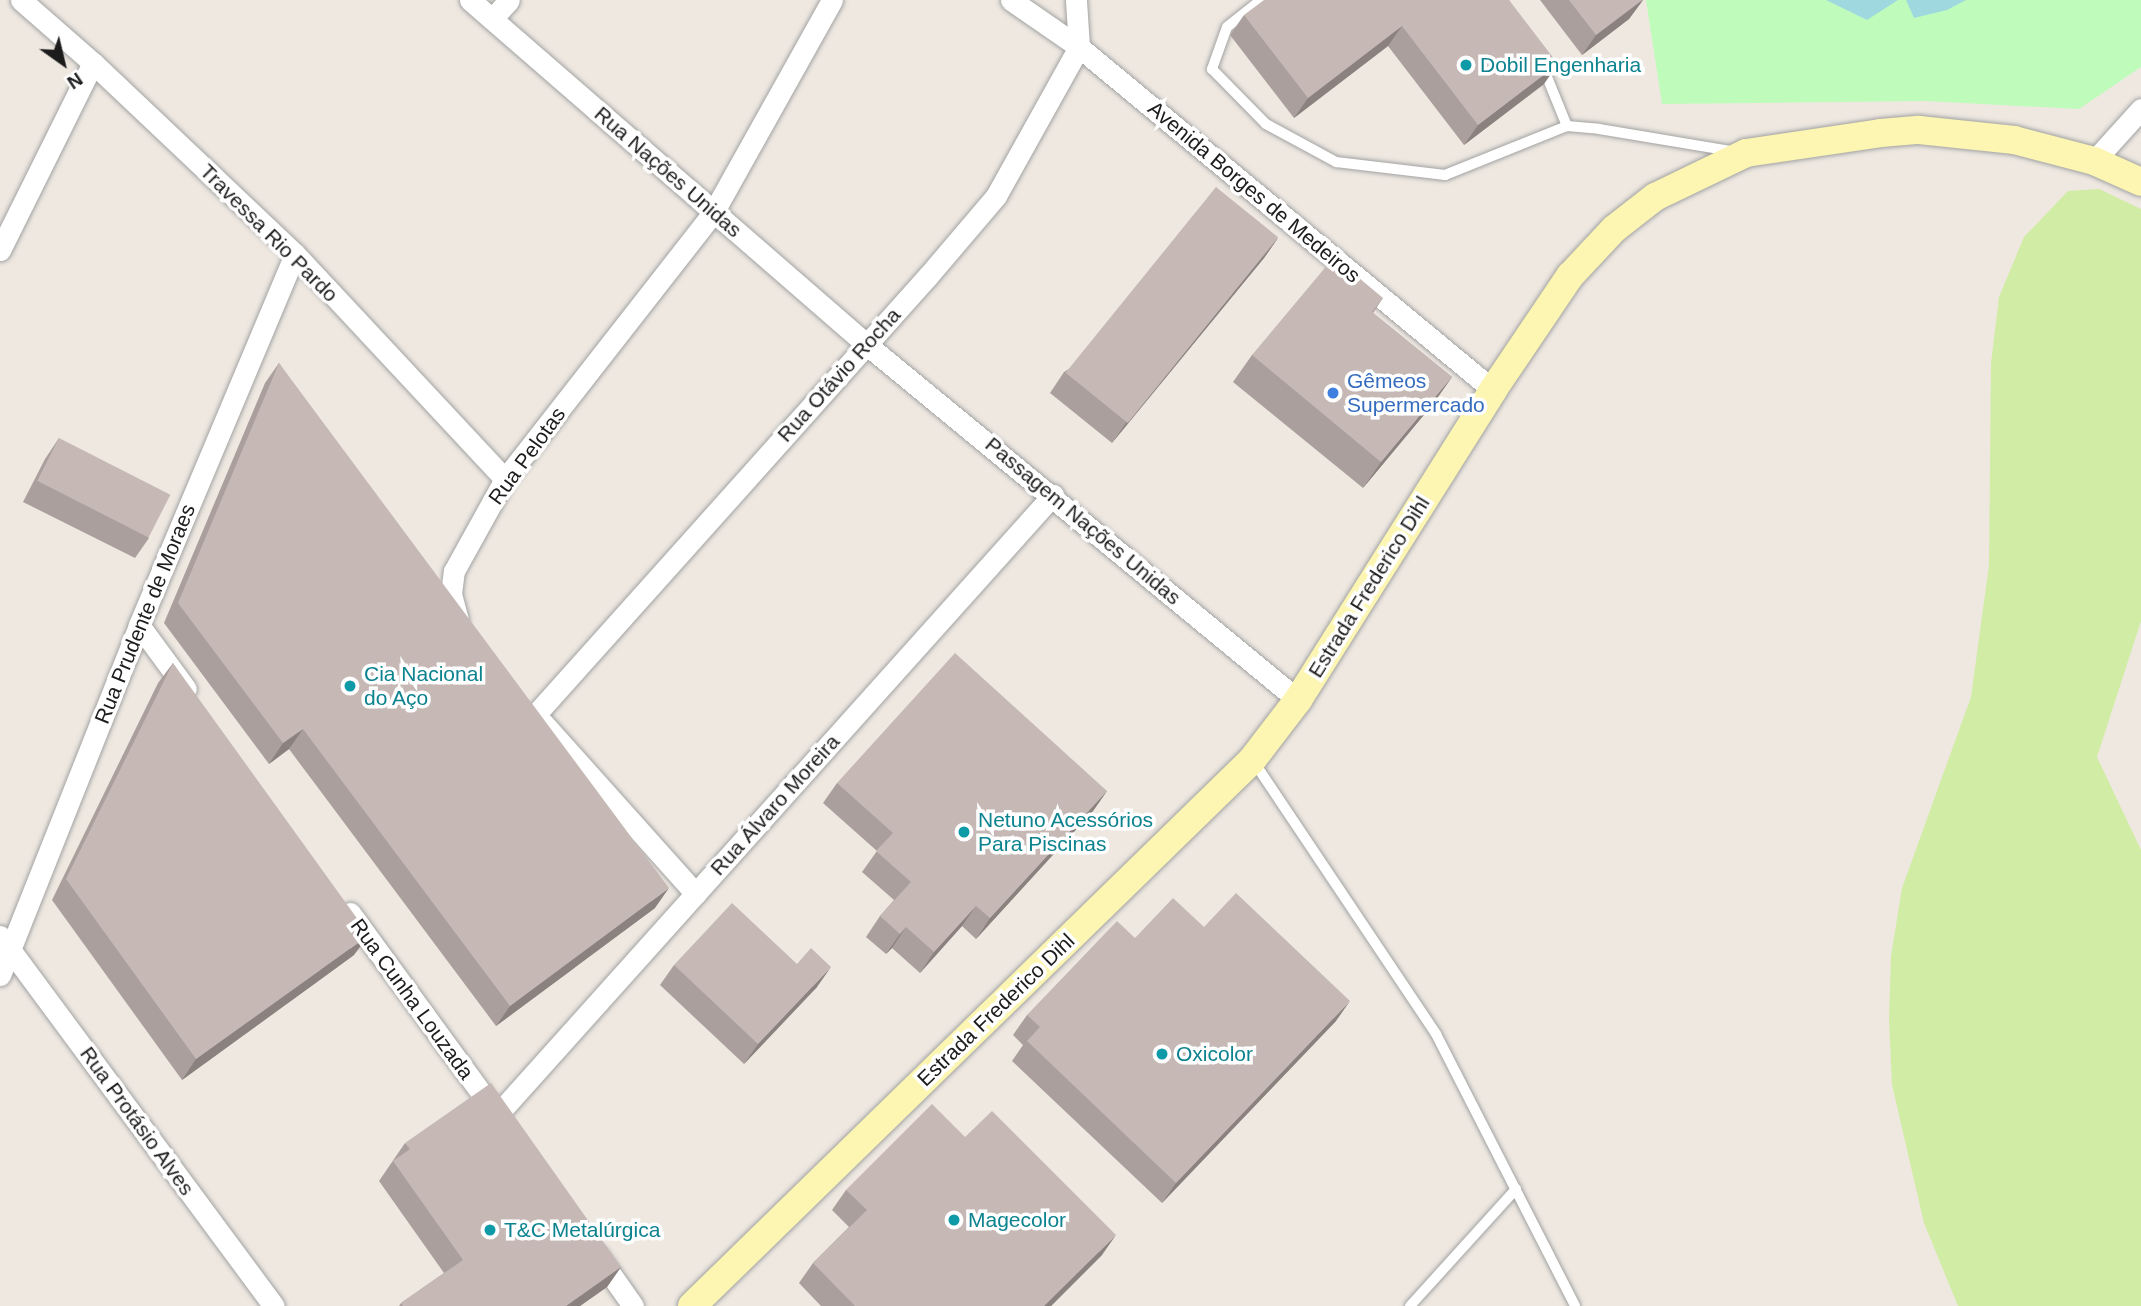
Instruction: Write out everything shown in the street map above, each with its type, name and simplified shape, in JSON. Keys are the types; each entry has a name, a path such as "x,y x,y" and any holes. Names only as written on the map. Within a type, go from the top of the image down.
{"main road":[{"name":"Estrada Frederico Dihl","path":"691,1306 1252,760 1298,700 1493,390 1570,276 1614,229 1655,197 1746,153 1881,132 1919,130 2014,140 2094,161 2141,182"}],"street":[{"name":"Travessa Rio Pardo","path":"21,0 93,63 295,254 505,479"},
{"name":"Rua Nações Unidas","path":"470,0 866,344"},
{"path":"492,19 509,0"},
{"name":"Rua Pelotas","path":"474,639 457,618 451,594 454,571 505,479 713,213 832,0"},
{"name":"Avenida Borges de Medeiros","path":"1011,0 1079,47 1493,390"},
{"path":"1076,0 1079,47"},
{"name":"Rua Otávio Rocha","path":"536,714 996,195 1079,47"},
{"path":"0,250 93,63"},
{"path":"2094,161 2141,109"},
{"name":"Rua Prudente de Moraes","path":"0,975 5,943 295,254"},
{"name":"Passagem Nações Unidas","path":"866,344 1053,495 1298,700"},
{"name":"Rua Álvaro Moreira","path":"501,1121 696,894 1053,495"},
{"path":"139,625 196,703"},
{"path":"518,693 696,894"},
{"name":"Rua Cunha Louzada","path":"335,892 501,1121"},
{"name":"Rua Protásio Alves","path":"5,943 274,1306"},
{"path":"586,1239 634,1306"}],"lane":[{"path":"1261,0 1227,27 1212,69 1266,124 1336,162 1445,175 1567,126 1600,128 1746,153"},
{"path":"1537,57 1550,78 1567,126"},
{"path":"1252,760 1436,1034 1575,1306"},
{"path":"1410,1306 1516,1189"}],"green space":[{"path":"1646,0 2141,0 2141,67 2079,109 1925,101 1662,104"},
{"path":"2099,189 2141,209 2141,621 2097,757 2141,850 2141,1306 1958,1306 1924,1223 1892,1085 1889,1020 1891,956 1902,888 1971,697 1989,565 1991,363 1999,297 2024,237 2068,191"}],"water":[{"path":"1826,0 1898,0 1867,20"},
{"path":"1906,0 1966,0 1947,10 1914,18"}],"building":[{"name":"Dobil Engenharia","path":"1264,0 1509,0 1558,64 1478,125 1402,26 1308,98 1244,15"},
{"path":"1569,0 1642,0 1596,35"},
{"path":"1216,187 1278,237 1128,423 1066,373"},
{"name":"Gêmeos Supermercado","path":"1334,257 1383,298 1372,312 1452,377 1381,462 1252,355"},
{"name":"Cia Nacional do Aço","path":"279,363 669,888 510,1006 303,729 283,743 178,603"},
{"path":"59,438 170,495 149,538 37,481"},
{"name":"Netuno Acessórios Para Piscinas","path":"955,653 1107,791 990,918 976,906 934,952 906,927 900,934 880,916 911,882 876,851 893,833 837,783"},
{"path":"173,663 369,935 196,1059 66,879"},
{"name":"Oxicolor","path":"1236,893 1350,1001 1176,1183 1027,1041 1040,1027 1027,1015 1117,921 1135,938 1173,898 1204,927"},
{"path":"732,903 797,964 811,948 831,967 758,1044 674,965"},
{"name":"T&C Metalúrgica","path":"491,1083 621,1267 566,1306 403,1306 401,1303 463,1260 393,1161 410,1149 405,1143"},
{"name":"Magecolor","path":"932,1104 965,1137 992,1111 1116,1235 1044,1306 855,1306 813,1263 867,1210 846,1190"}],"place":[{"name":"Dobil Engenharia","path":"1466,65"},
{"name":"Gêmeos Supermercado","path":"1333,393"},
{"name":"Cia Nacional do Aço","path":"350,686"},
{"name":"Netuno Acessórios Para Piscinas","path":"964,832"},
{"name":"Oxicolor","path":"1162,1054"},
{"name":"Magecolor","path":"954,1220"},
{"name":"T&C Metalúrgica","path":"490,1230"}]}
